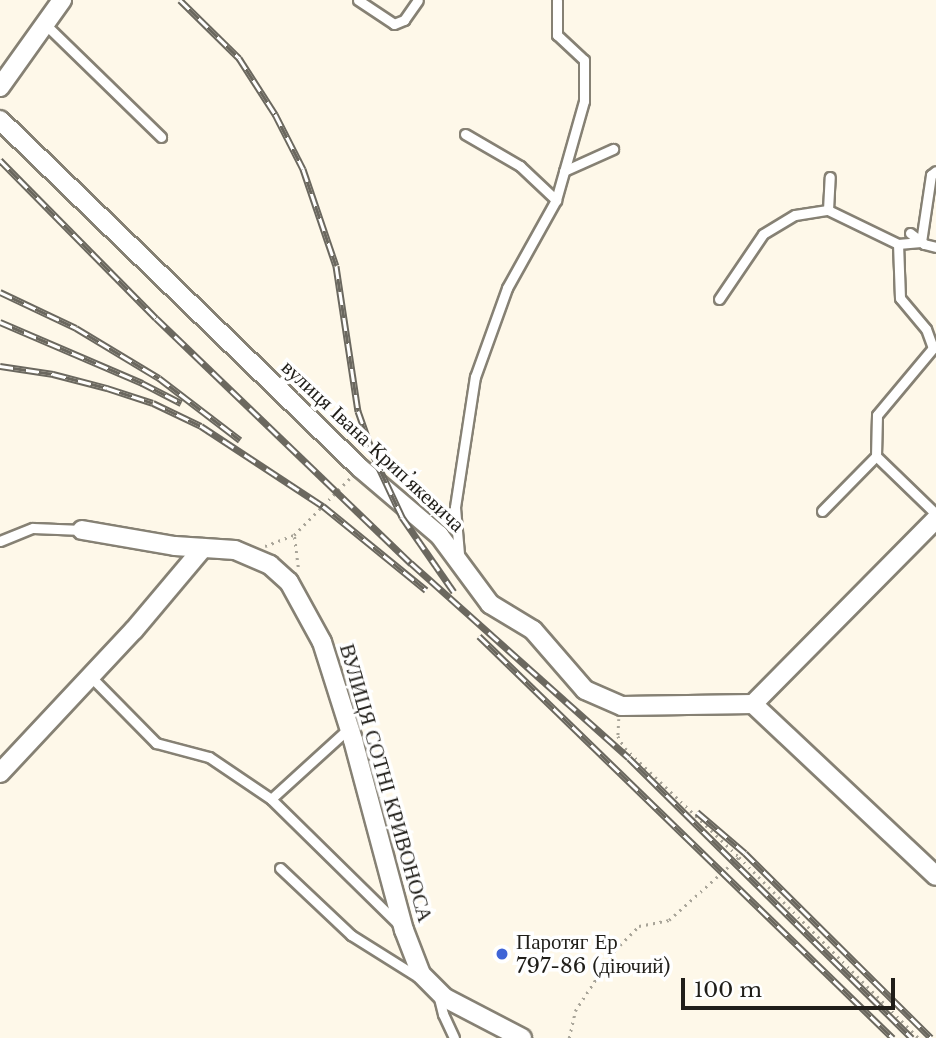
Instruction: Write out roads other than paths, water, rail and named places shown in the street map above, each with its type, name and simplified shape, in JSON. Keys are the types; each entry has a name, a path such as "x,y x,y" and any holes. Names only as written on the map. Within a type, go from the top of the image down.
{"street":[{"path":"0,87 62,0"},
{"name":"вулиця Івана Крипʼякевича","path":"0,120 360,468 439,535 490,604 533,630 585,690 622,706 753,704"},
{"path":"936,517 753,704 936,876"},
{"name":"ВУЛИЦЯ СОТНІ КРИВОНОСА","path":"82,530 203,548 235,550 259,558 280,573 297,595 322,642 349,728 404,930 432,987"},
{"path":"0,773 91,677 203,548"},
{"path":"432,987 474,1016 522,1038"}],"lane":[{"path":"358,0 394,24 404,20 418,0"},
{"path":"462,566 457,544 455,507 475,377 507,288 555,200 584,101 584,60 557,35 557,0"},
{"path":"45,23 161,137"},
{"path":"465,134 520,166 555,200"},
{"path":"564,171 613,149"},
{"path":"920,242 931,175 936,171"},
{"path":"828,210 830,177"},
{"path":"719,299 763,234 795,215 828,210 898,244 920,242 936,247"},
{"path":"910,233 920,242"},
{"path":"822,511 876,456 877,415 933,348 926,329 900,298 898,244"},
{"path":"876,456 936,517"},
{"path":"0,541 33,528 82,530"},
{"path":"91,677 156,743 209,757 271,799 404,930"},
{"path":"271,799 349,728"},
{"path":"280,868 351,935 432,987 454,1038"}],"railway":[{"path":"180,0 239,58 275,114 303,169 336,266 358,411 375,459 402,517 454,592"},
{"path":"0,160 156,318 411,563 629,758 912,1038"},
{"path":"0,292 76,328 159,378 240,440"},
{"path":"0,322 142,383 181,403"},
{"path":"0,366 53,374 107,388 153,403 201,426 323,506 426,590"},
{"path":"479,636 893,1038"},
{"path":"697,812 745,853 931,1038"}],"place":[{"name":"Паротяг Ер 797-86 (діючий)","path":"502,954"}]}
